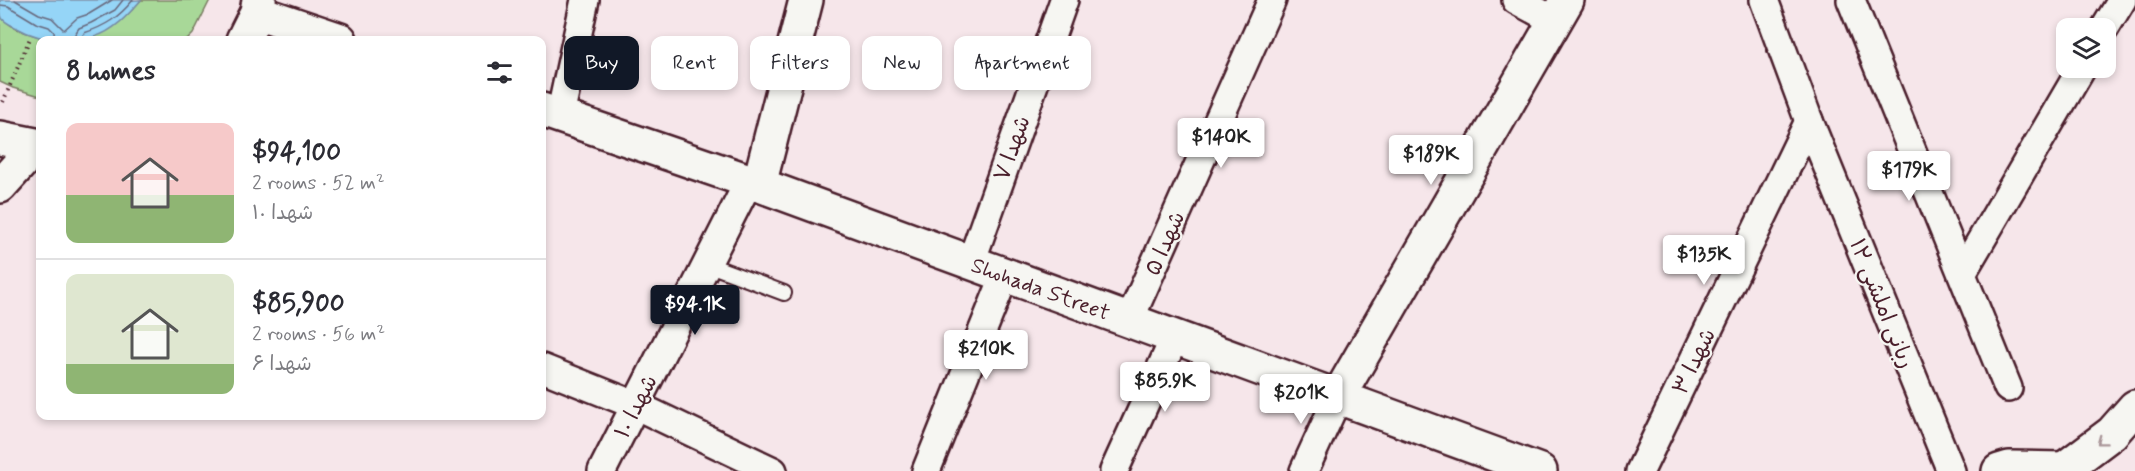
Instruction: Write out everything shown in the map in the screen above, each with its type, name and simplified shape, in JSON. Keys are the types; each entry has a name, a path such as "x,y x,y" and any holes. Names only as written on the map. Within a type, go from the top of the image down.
{"main road":[{"path":"754,183 806,0"},
{"path":"1338,397 1561,10"},
{"path":"253,18 324,36"},
{"name":"Shohada Street","path":"551,113 754,183 1540,471"},
{"path":"0,138 36,146"},
{"path":"0,186 36,148"},
{"path":"1999,471 2009,468 2067,470 2112,433 2135,408"}],"street":[{"path":"551,113 585,0"},
{"name":"شهدا ۷","path":"971,262 1064,0"},
{"name":"شهدا ۵","path":"1129,321 1272,0"},
{"path":"1516,0 1561,10"},
{"name":"ربانی املشی ۱۲","path":"1764,0 1809,121 1951,471"},
{"path":"1851,0 2008,388"},
{"path":"2111,18 2122,0"},
{"path":"1962,273 2076,78"},
{"name":"شهدا ۳","path":"1640,471 1809,121"},
{"name":"شهدا ۱۰","path":"602,471 707,264 754,183"},
{"path":"926,471 1005,275"},
{"path":"1114,471 1175,337"},
{"path":"546,370 635,405 773,471"},
{"path":"1304,471 1338,397"}],"lane":[{"path":"707,264 784,293"}],"path":[{"path":"3,102 32,36"}],"green space":[{"path":"141,0 210,0 191,36 89,36 110,28 125,17"},
{"path":"0,16 19,30 39,36 36,36 36,95 0,82"}],"water":[{"path":"0,0 141,0 120,22 96,36 36,36 6,22 0,10"}]}
